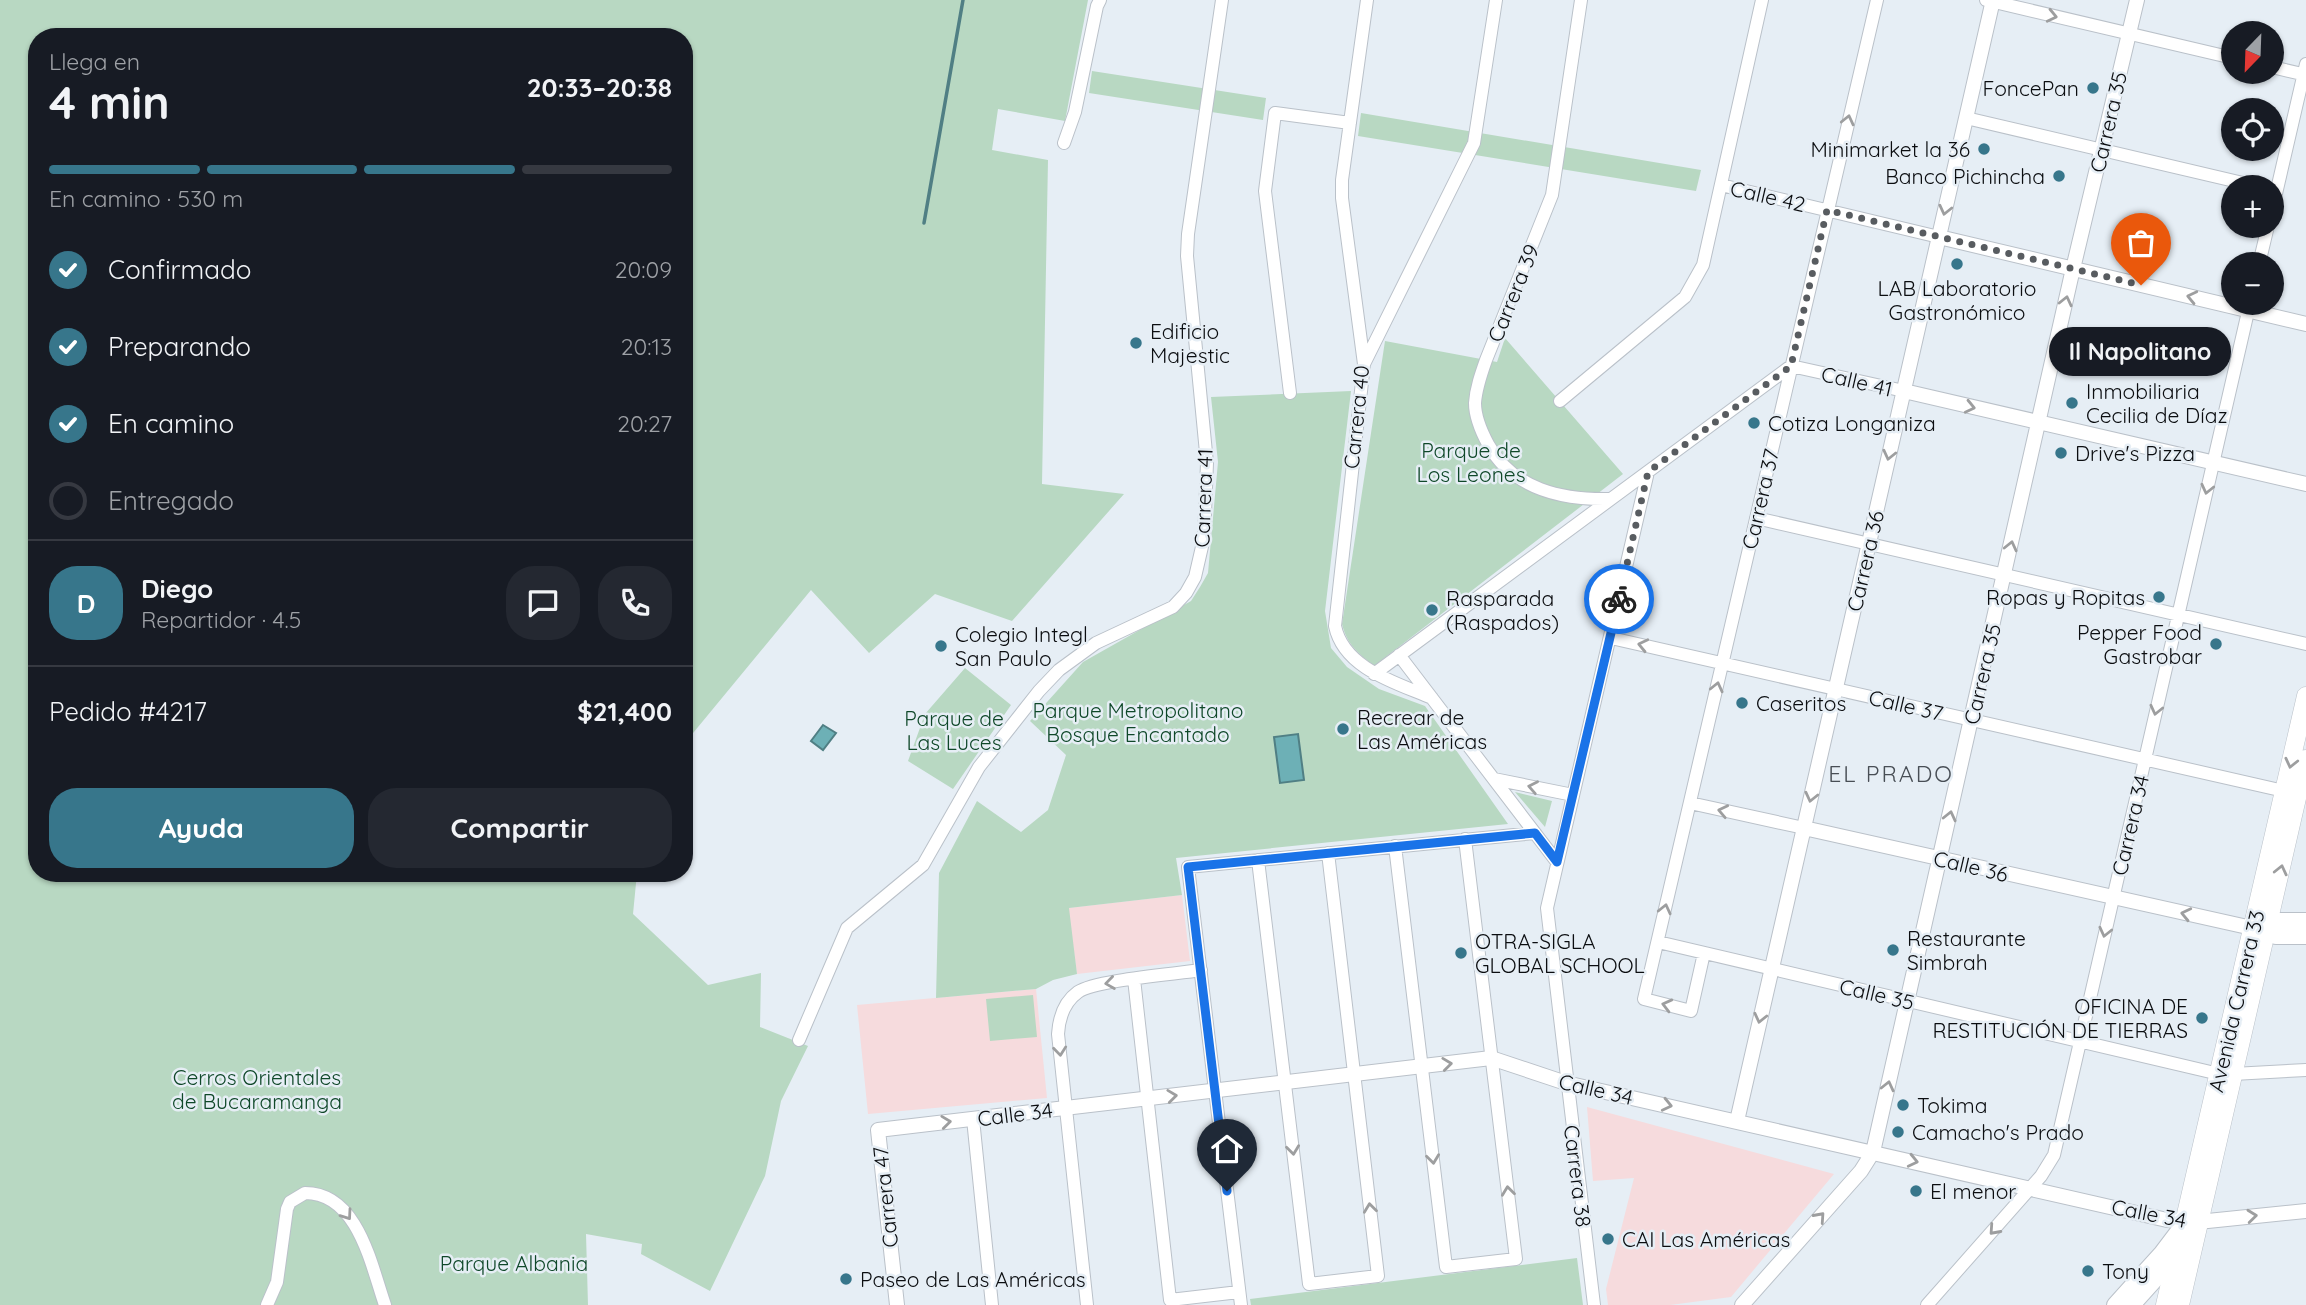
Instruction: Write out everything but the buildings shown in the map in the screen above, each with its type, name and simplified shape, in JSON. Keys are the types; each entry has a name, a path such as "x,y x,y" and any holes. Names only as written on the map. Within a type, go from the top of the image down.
{"main road":[{"name":"Avenida Carrera 33","path":"2296,793 2306,696"},
{"name":"Avenida Carrera 33","path":"2180,1305 2191,1222 2260,929 2306,759"},
{"path":"2260,929 2280,921 2306,921"},
{"path":"2260,929 2276,936 2306,936"},
{"name":"Avenida Carrera 33","path":"2165,1305 2176,1257 2191,1222"},
{"path":"2115,1305 2191,1222"},
{"path":"2132,1305 2176,1257"}],"street":[{"path":"1064,143 1075,112 1097,6 1101,0"},
{"name":"Carrera 41","path":"799,1041 847,928 923,865 979,767 1059,670 1096,643 1172,607 1186,593 1195,577 1204,538 1208,463 1187,256 1188,234 1222,0"},
{"name":"Carrera 40","path":"1367,0 1342,180 1342,198 1364,365 1335,626 1347,651 1374,674 1432,698"},
{"path":"1364,365 1474,143 1496,0"},
{"name":"Carrera 39","path":"1581,0 1552,195 1486,360 1477,385 1475,405 1481,430 1493,453 1512,474 1535,488 1561,496 1580,500 1611,499"},
{"path":"1560,401 1685,297 1703,265 1762,0"},
{"name":"Carrera 37","path":"1704,953 1690,1010 1644,999 1877,0"},
{"name":"Carrera 35","path":"1742,1305 1861,1171 1873,1152 2073,269 2137,0"},
{"path":"1991,1 2221,55"},
{"name":"Carrera 36","path":"1737,1121 1991,1"},
{"path":"2278,175 2305,71 2284,68"},
{"path":"1290,393 1265,191 1275,113 1350,123"},
{"path":"1966,118 2221,178"},
{"name":"Calle 42","path":"1721,185 2073,269 2221,301"},
{"name":"Carrera 34","path":"1927,1305 2031,1188 2049,1166 2054,1154 2247,315"},
{"name":"Calle 42","path":"2276,315 2306,324"},
{"path":"1374,674 1791,366"},
{"name":"Calle 41","path":"1791,366 2306,484"},
{"name":"Carrera 38","path":"1594,1305 1547,908 1648,472"},
{"path":"1756,518 2306,644"},
{"name":"Calle 37","path":"1611,638 2296,793"},
{"path":"1399,655 1557,862"},
{"path":"1494,779 1573,795"},
{"name":"Calle 36","path":"1690,803 2260,929"},
{"path":"1134,979 1170,1300 1240,1299 1188,867 1535,833"},
{"path":"1395,846 1446,1267 1516,1259 1465,839"},
{"path":"1258,860 1309,1284 1378,1276 1328,853"},
{"name":"Calle 35","path":"1658,942 2226,1074 2306,1070"},
{"path":"1087,1305 1058,1034 1059,1021 1072,997 1088,986 1200,970"},
{"name":"Calle 34","path":"878,1130 1492,1058 1566,1083 2191,1222 2306,1210"},
{"path":"973,1119 992,1305"},
{"name":"Carrera 47","path":"878,1130 897,1305"},
{"path":"267,1305 277,1282 283,1227 290,1202 298,1195 313,1193 329,1197 346,1212 359,1235 385,1305"}],"shaded area":[{"path":"1182,895 1190,961 1077,974 1068,908"},
{"path":"1036,989 1047,1098 868,1114 857,1005"},
{"path":"1587,1107 1834,1174 1731,1297 1670,1305 1608,1305 1606,1289 1634,1178 1593,1181"}],"green space":[{"name":"Cerros Orientales de Bucaramanga","path":"0,0 1088,0 1065,121 998,109 992,150 1048,160 1042,484 1124,494 1012,621 935,594 869,653 811,590 693,733 693,28 28,28 28,882 636,882 633,914 708,985 761,973 760,1027 808,1046 781,1101 765,1176 710,1291 641,1254 642,1244 586,1234 588,1305 0,1305"},
{"path":"1092,71 1266,98 1263,120 1089,93"},
{"path":"1361,113 1701,170 1696,191 1358,136"},
{"name":"Parque de Los Leones","path":"1505,338 1623,474 1374,666 1350,643 1342,624 1385,341 1497,362"},
{"name":"Parque Metropolitano Bosque Encantado","path":"1351,391 1325,611 1331,648 1347,667 1379,689 1425,706 1508,824 1176,858 1182,895 1069,908 1077,974 1053,980 1036,989 936,998 939,873 977,801 1021,832 1048,810 1066,755 1030,721 1083,662 1191,601 1208,573 1218,462 1211,397"},
{"name":"Parque de Las Luces","path":"965,668 1011,705 953,789 908,761 925,714"},
{"path":"1515,792 1552,801 1545,827"},
{"path":"1033,995 1037,1037 990,1041 986,999"},
{"path":"1577,1258 1583,1305 1251,1305 1250,1299"}],"water":[{"path":"823,725 836,733 823,750 811,741"},
{"path":"1298,734 1304,780 1280,783 1274,737"}],"waterway":[{"path":"924,223 963,0"}],"way so far":[{"path":"1619,599 1648,472 1791,366 1827,210 2141,285"}],"place":[{"name":"FoncePan","path":"2093,88"},
{"name":"Minimarket la 36","path":"1984,149"},
{"name":"Banco Pichincha","path":"2059,176"},
{"name":"LAB Laboratorio Gastronómico","path":"1957,264"},
{"name":"Il Napolitano","path":"2141,285"},
{"name":"Edificio Majestic","path":"1136,343"},
{"name":"Inmobiliaria Cecilia de Díaz","path":"2072,403"},
{"name":"Cotiza Longaniza","path":"1754,423"},
{"name":"Drive's Pizza","path":"2061,453"},
{"name":"Ropas y Ropitas","path":"2159,597"},
{"name":"Rasparada (Raspados)","path":"1432,610"},
{"name":"Pepper Food Gastrobar","path":"2216,644"},
{"name":"Colegio Integl San Paulo","path":"941,646"},
{"name":"Caseritos","path":"1742,703"},
{"name":"Recrear de Las Américas","path":"1343,729"},
{"name":"Restaurante Simbrah","path":"1893,950"},
{"name":"OTRA-SIGLA GLOBAL SCHOOL","path":"1461,953"},
{"name":"OFICINA DE RESTITUCIÓN DE TIERRAS","path":"2202,1018"},
{"name":"Tokima","path":"1903,1105"},
{"name":"Camacho's Prado","path":"1898,1132"},
{"name":"El menor","path":"1916,1191"},
{"name":"CAI Las Américas","path":"1608,1239"},
{"name":"Tony","path":"2088,1271"},
{"name":"Paseo de Las Américas","path":"846,1279"}],"district":[{"name":"EL PRADO","path":"1891,773"}],"route":[{"path":"1227,1191 1188,867 1535,833 1557,862 1619,599"}],"park label":[{"name":"Parque Albania","path":"514,1263"}]}
